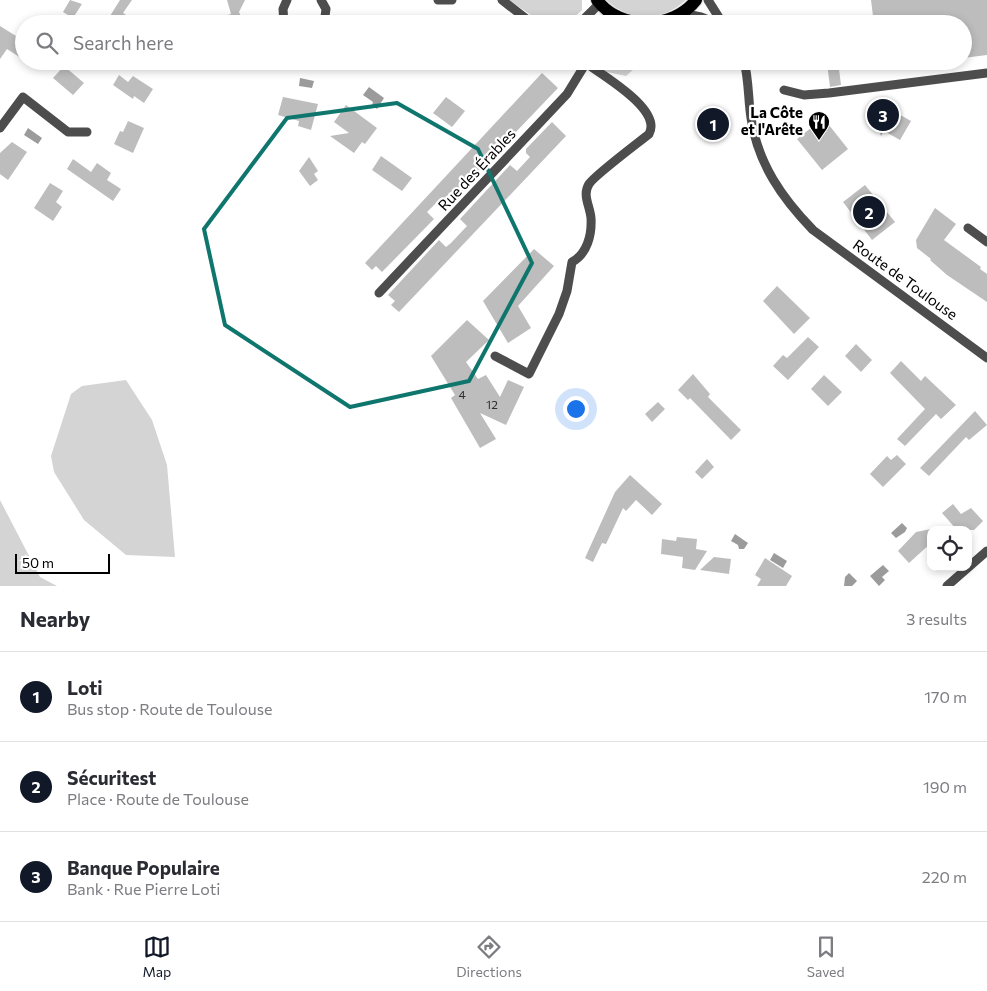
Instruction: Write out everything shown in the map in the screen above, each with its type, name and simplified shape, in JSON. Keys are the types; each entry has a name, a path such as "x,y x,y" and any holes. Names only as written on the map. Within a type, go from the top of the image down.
{"main road":[{"path":"677,15 696,0"},
{"path":"598,2 614,15"}],"street":[{"path":"283,15 282,9 287,0"},
{"path":"438,0 447,2 452,0"},
{"path":"502,0 521,15"},
{"path":"708,0 717,15"},
{"path":"324,1 327,15"},
{"path":"587,15 598,2"},
{"path":"681,13 695,15"},
{"name":"Rue des Érables","path":"379,293 567,94 580,70"},
{"path":"495,356 529,374 559,314 567,291 572,262 580,258 587,248 591,218 586,196 589,183 649,134 652,129 650,117 638,101 595,70"},
{"name":"Route de Toulouse","path":"746,70 751,119 758,148 779,191 793,209 813,230 987,358"},
{"path":"784,90 804,95 822,94 987,73"},
{"path":"0,128 24,98 68,132 87,132"},
{"path":"968,228 987,242"},
{"path":"947,586 987,551"}],"highlighted area":[{"path":"397,103 478,149 532,263 469,381 350,407 225,325 204,229 287,118"}],"shaded area":[{"path":"509,0 582,0 582,10 577,15 531,15"},
{"path":"606,0 686,0 667,12 656,15 636,15 615,7"},
{"path":"604,70 633,70 626,76"},
{"path":"300,78 314,81 312,88 299,86"},
{"path":"369,87 384,98 377,109 372,105 373,102 363,95"},
{"path":"28,128 42,138 38,144 24,135"},
{"path":"126,380 152,420 167,465 175,557 126,555 84,520 54,472 51,456 71,394 82,386"},
{"path":"0,500 40,577 57,586 0,586"},
{"path":"902,523 907,528 905,532 896,538 891,533"},
{"path":"735,534 748,543 744,549 739,549 738,545 731,541"},
{"path":"774,553 787,561 783,568 770,560"},
{"path":"883,565 889,571 882,577 885,580 879,586 870,576"},
{"path":"849,573 857,581 852,586 844,586 845,577"}],"building":[{"path":"70,0 82,4 75,15 68,15 63,12"},
{"path":"120,0 132,0 123,13 126,15 111,15"},
{"path":"227,0 245,0 239,12 240,15 228,15 231,14"},
{"path":"871,0 987,0 987,55 972,57 972,15 873,15"},
{"path":"0,26 15,35 15,54 7,49 0,59"},
{"path":"60,70 69,70 84,83 73,95 53,78"},
{"path":"828,70 839,70 841,85 830,87"},
{"path":"542,73 558,88 447,204 441,198 427,212 434,219 382,272 376,266 372,270 365,263"},
{"path":"119,75 128,82 133,76 153,89 144,103 134,96 133,99 113,85"},
{"path":"283,97 318,104 311,130 298,126 299,121 278,115"},
{"path":"446,97 465,111 452,127 433,113"},
{"path":"346,105 377,128 365,144 362,142 354,153 330,136 349,133 334,122"},
{"path":"898,106 895,112 911,121 900,140 884,131 881,136 876,123 877,115 883,108"},
{"path":"821,120 825,120 848,149 822,170 797,139"},
{"path":"128,121 144,128 133,153 114,144 120,131 123,132"},
{"path":"552,122 566,136 399,312 391,305 395,301 388,295 439,240 446,247 451,243 467,226 460,219 510,165 517,171 530,157 526,153 526,149"},
{"path":"12,142 27,152 8,180 0,174 0,153"},
{"path":"381,156 412,178 402,191 372,170"},
{"path":"309,157 318,171 314,174 318,180 310,186 299,171"},
{"path":"73,159 91,172 97,163 111,173 107,180 121,189 113,201 67,169"},
{"path":"50,183 63,191 56,202 62,207 53,221 34,208"},
{"path":"865,185 895,222 872,240 843,202"},
{"path":"935,208 956,224 944,240 981,267 980,269 987,274 987,302 947,275 917,248 916,240"},
{"path":"534,249 554,266 518,306 531,328 508,343 483,301"},
{"path":"777,286 810,318 794,334 763,301"},
{"path":"467,320 489,340 466,362 478,379 486,375 500,397 508,380 524,387 506,425 480,413 496,439 480,448 451,398 455,395 431,356"},
{"path":"808,337 819,347 788,380 773,366 783,355 787,358"},
{"path":"856,344 872,360 861,372 845,356"},
{"path":"901,361 921,381 925,376 956,405 941,419 936,414 905,446 897,439 925,409 890,373"},
{"path":"693,374 710,394 708,397 741,430 731,440 690,398 688,400 678,390"},
{"path":"824,375 842,392 828,406 811,389"},
{"path":"658,402 665,409 652,422 645,414"},
{"path":"975,411 987,425 969,440 966,437 929,476 920,468"},
{"path":"897,455 906,464 883,487 870,474 887,456 891,460"},
{"path":"707,459 714,467 702,479 695,472"},
{"path":"630,475 662,504 652,515 636,500 626,511 623,508 606,544 602,543 593,562 585,558 615,492"},
{"path":"953,504 961,514 971,508 983,521 972,530 972,526 953,526 942,513"},
{"path":"927,530 927,547 909,563 898,551 916,532"},
{"path":"677,537 697,539 696,549 707,551 695,570 682,568 683,557 661,554 662,539 676,541"},
{"path":"714,557 731,559 729,574 700,570"},
{"path":"765,558 792,576 786,586 757,586 761,579 755,575"}],"place":[{"name":"Banque Populaire","path":"883,115"},
{"name":"Loti","path":"713,124"},
{"name":"La Côte et l'Arête","path":"819,141"},
{"name":"Sécuritest","path":"869,212"}]}
